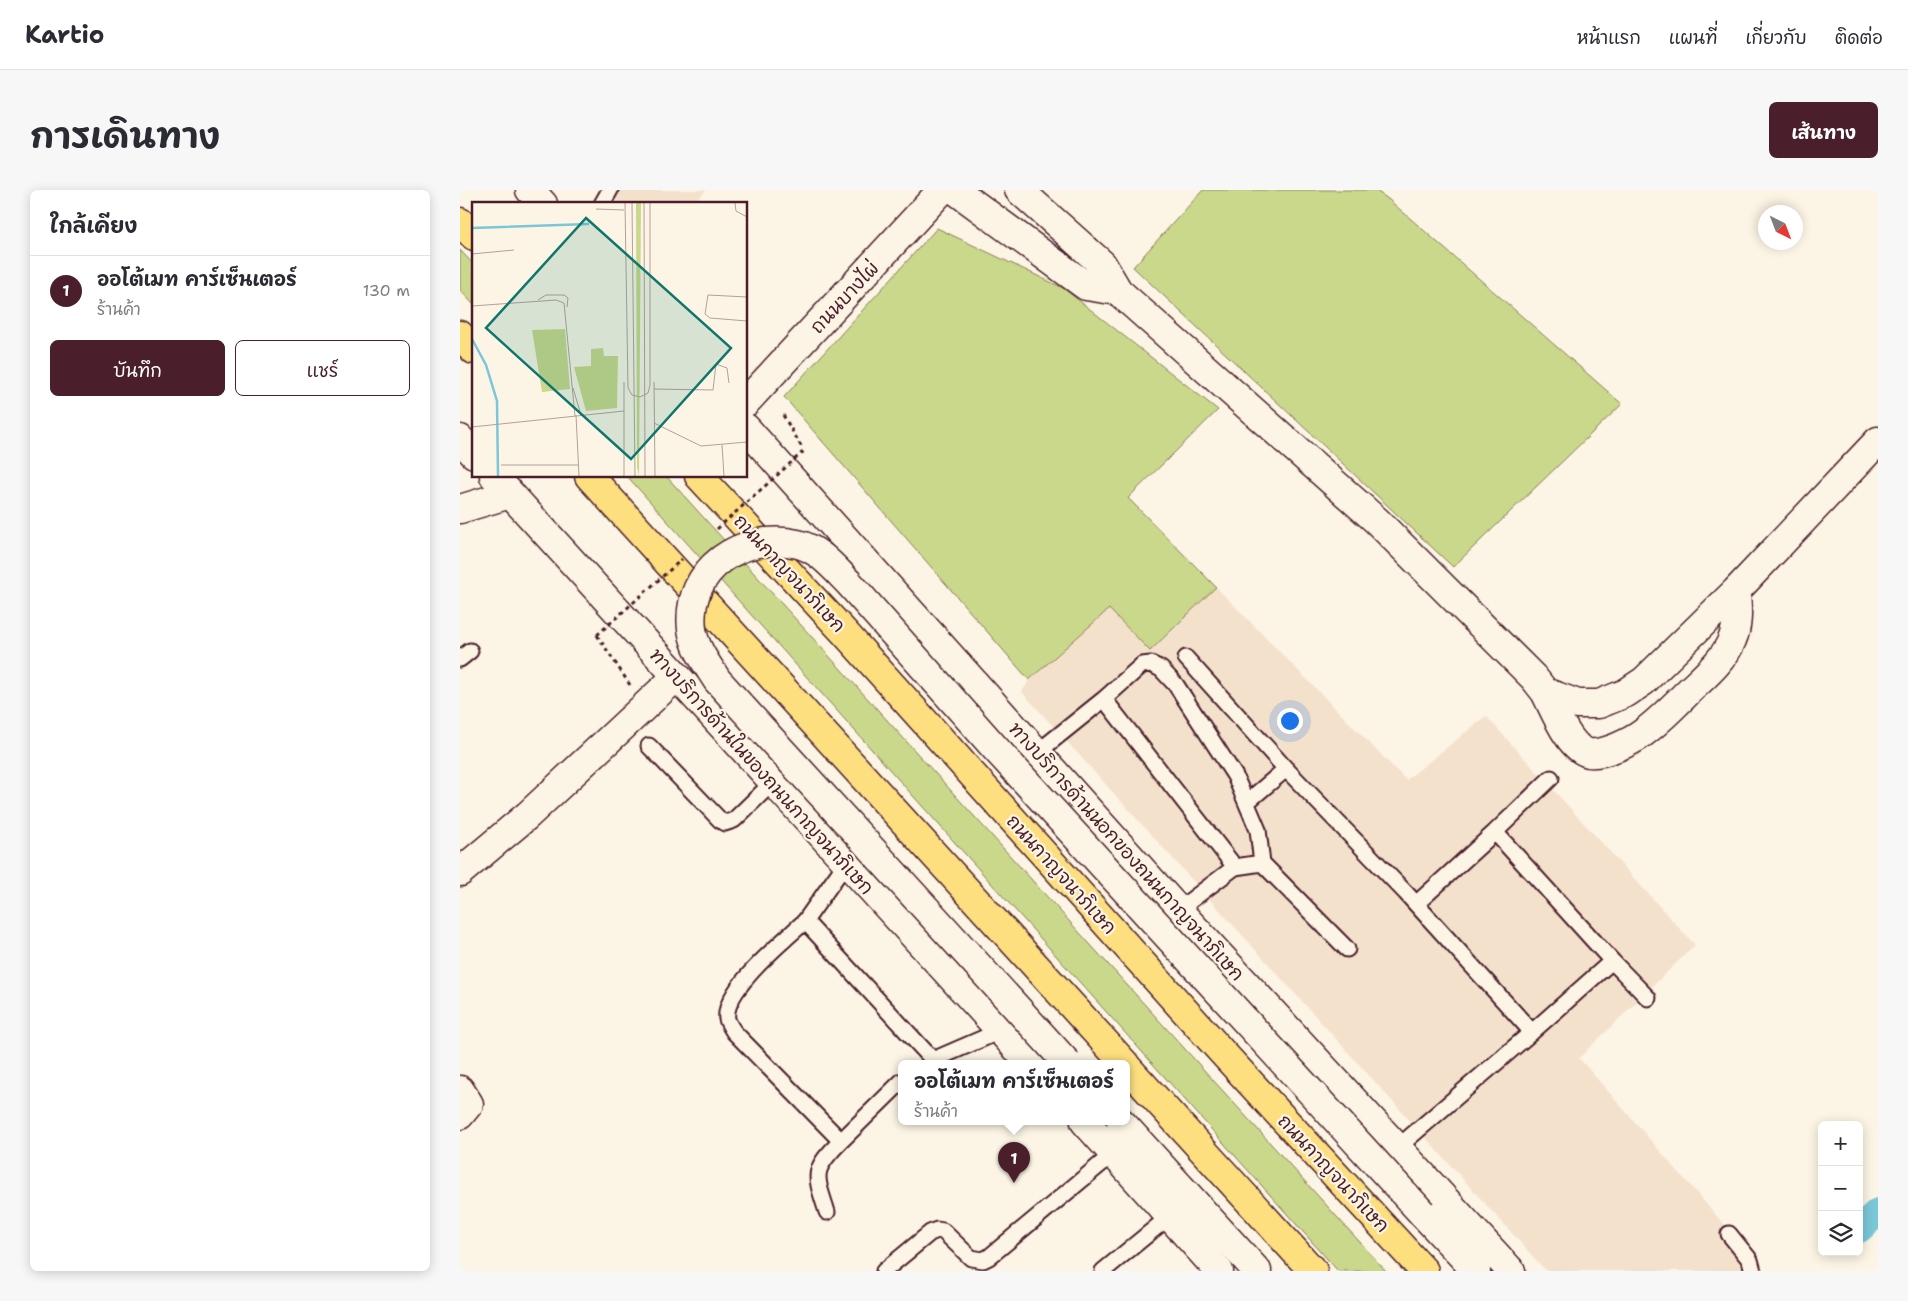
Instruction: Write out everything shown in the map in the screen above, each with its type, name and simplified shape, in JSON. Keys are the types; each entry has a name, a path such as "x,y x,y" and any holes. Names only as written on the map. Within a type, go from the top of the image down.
{"highway":[{"path":"460,222 472,234"},
{"path":"460,335 472,348"},
{"path":"591,478 1121,1060"},
{"name":"ถนนกาญจนาภิเษก","path":"701,478 846,633 1220,1051 1424,1271"},
{"path":"1130,1069 1313,1271"}],"main road":[{"path":"530,190 540,202"},
{"name":"ถนนบางไผ่","path":"748,400 942,190"},
{"path":"955,190 1086,286 1118,291"},
{"path":"1019,190 1102,264 1118,291 1377,521 1534,678 1545,692 1570,739 1580,749 1590,753 1622,746 1642,734 1666,714 1718,663 1732,640 1738,620 1736,591"},
{"name":"ทางบริการด้านนอกของถนนกาญจนาภิเษก","path":"748,430 1178,910 1511,1271"},
{"path":"460,439 472,452"},
{"path":"1545,692 1578,704 1599,704 1626,693 1644,681 1736,591 1878,441"},
{"path":"460,509 502,485"},
{"name":"ทางบริการด้านในของถนนกาญจนาภิเษก","path":"502,485 1027,1060"},
{"path":"1064,1060 718,680 699,653 692,630 692,609 699,583 713,566 736,549 769,541 800,544 824,558 849,583 994,748 1476,1271"},
{"path":"460,872 528,815 676,677"},
{"path":"460,1090 469,1104 460,1115"},
{"path":"1088,1125 1220,1271"},
{"path":"1124,1125 1257,1271"}],"lane":[{"path":"603,202 610,190"},
{"path":"1186,658 1286,769 1416,904 1532,1032"},
{"path":"1038,752 1142,666 1151,664 1161,669 1176,685 1235,776 1258,830 1262,863 1347,949"},
{"path":"1104,699 1235,867"},
{"path":"649,746 725,823 734,820 773,782"},
{"path":"1247,802 1286,769"},
{"path":"1416,904 1551,778"},
{"path":"1494,832 1648,998"},
{"path":"841,1141 734,1032 727,1018 730,999 744,978 805,921 846,863"},
{"path":"1178,910 1235,867 1262,863"},
{"path":"805,921 928,1060"},
{"path":"1397,1148 1612,961"},
{"path":"934,1060 1000,1030"},
{"path":"827,1212 817,1180 818,1168 825,1157 898,1085"},
{"path":"884,1271 930,1233 937,1230 943,1231 971,1258 983,1260 989,1257 1114,1152"},
{"path":"1103,1271 1170,1216"},
{"path":"1728,1234 1750,1260 1754,1271"}],"path":[{"path":"783,415 804,451"},
{"path":"597,635 630,686"}],"shaded area":[{"path":"606,190 706,190 696,202 616,202"},
{"path":"1216,587 1406,780 1486,716 1695,945 1579,1058 1765,1271 1546,1271 1022,692 1029,680 1109,609 1150,651"}],"green space":[{"path":"1203,190 1375,190 1388,199 1622,404 1453,567 1133,267"},
{"path":"937,228 1063,288 1218,410 1128,498 1216,587 1150,651 1109,609 1029,680 784,397"},
{"path":"460,250 472,263 472,303 460,290"},
{"path":"629,478 668,478 1386,1271 1338,1271"}],"waterway":[{"path":"1863,1225 1878,1212"}],"place":[{"name":"ออโต้เมท คาร์เซ็นเตอร์","path":"1014,1183"}]}
